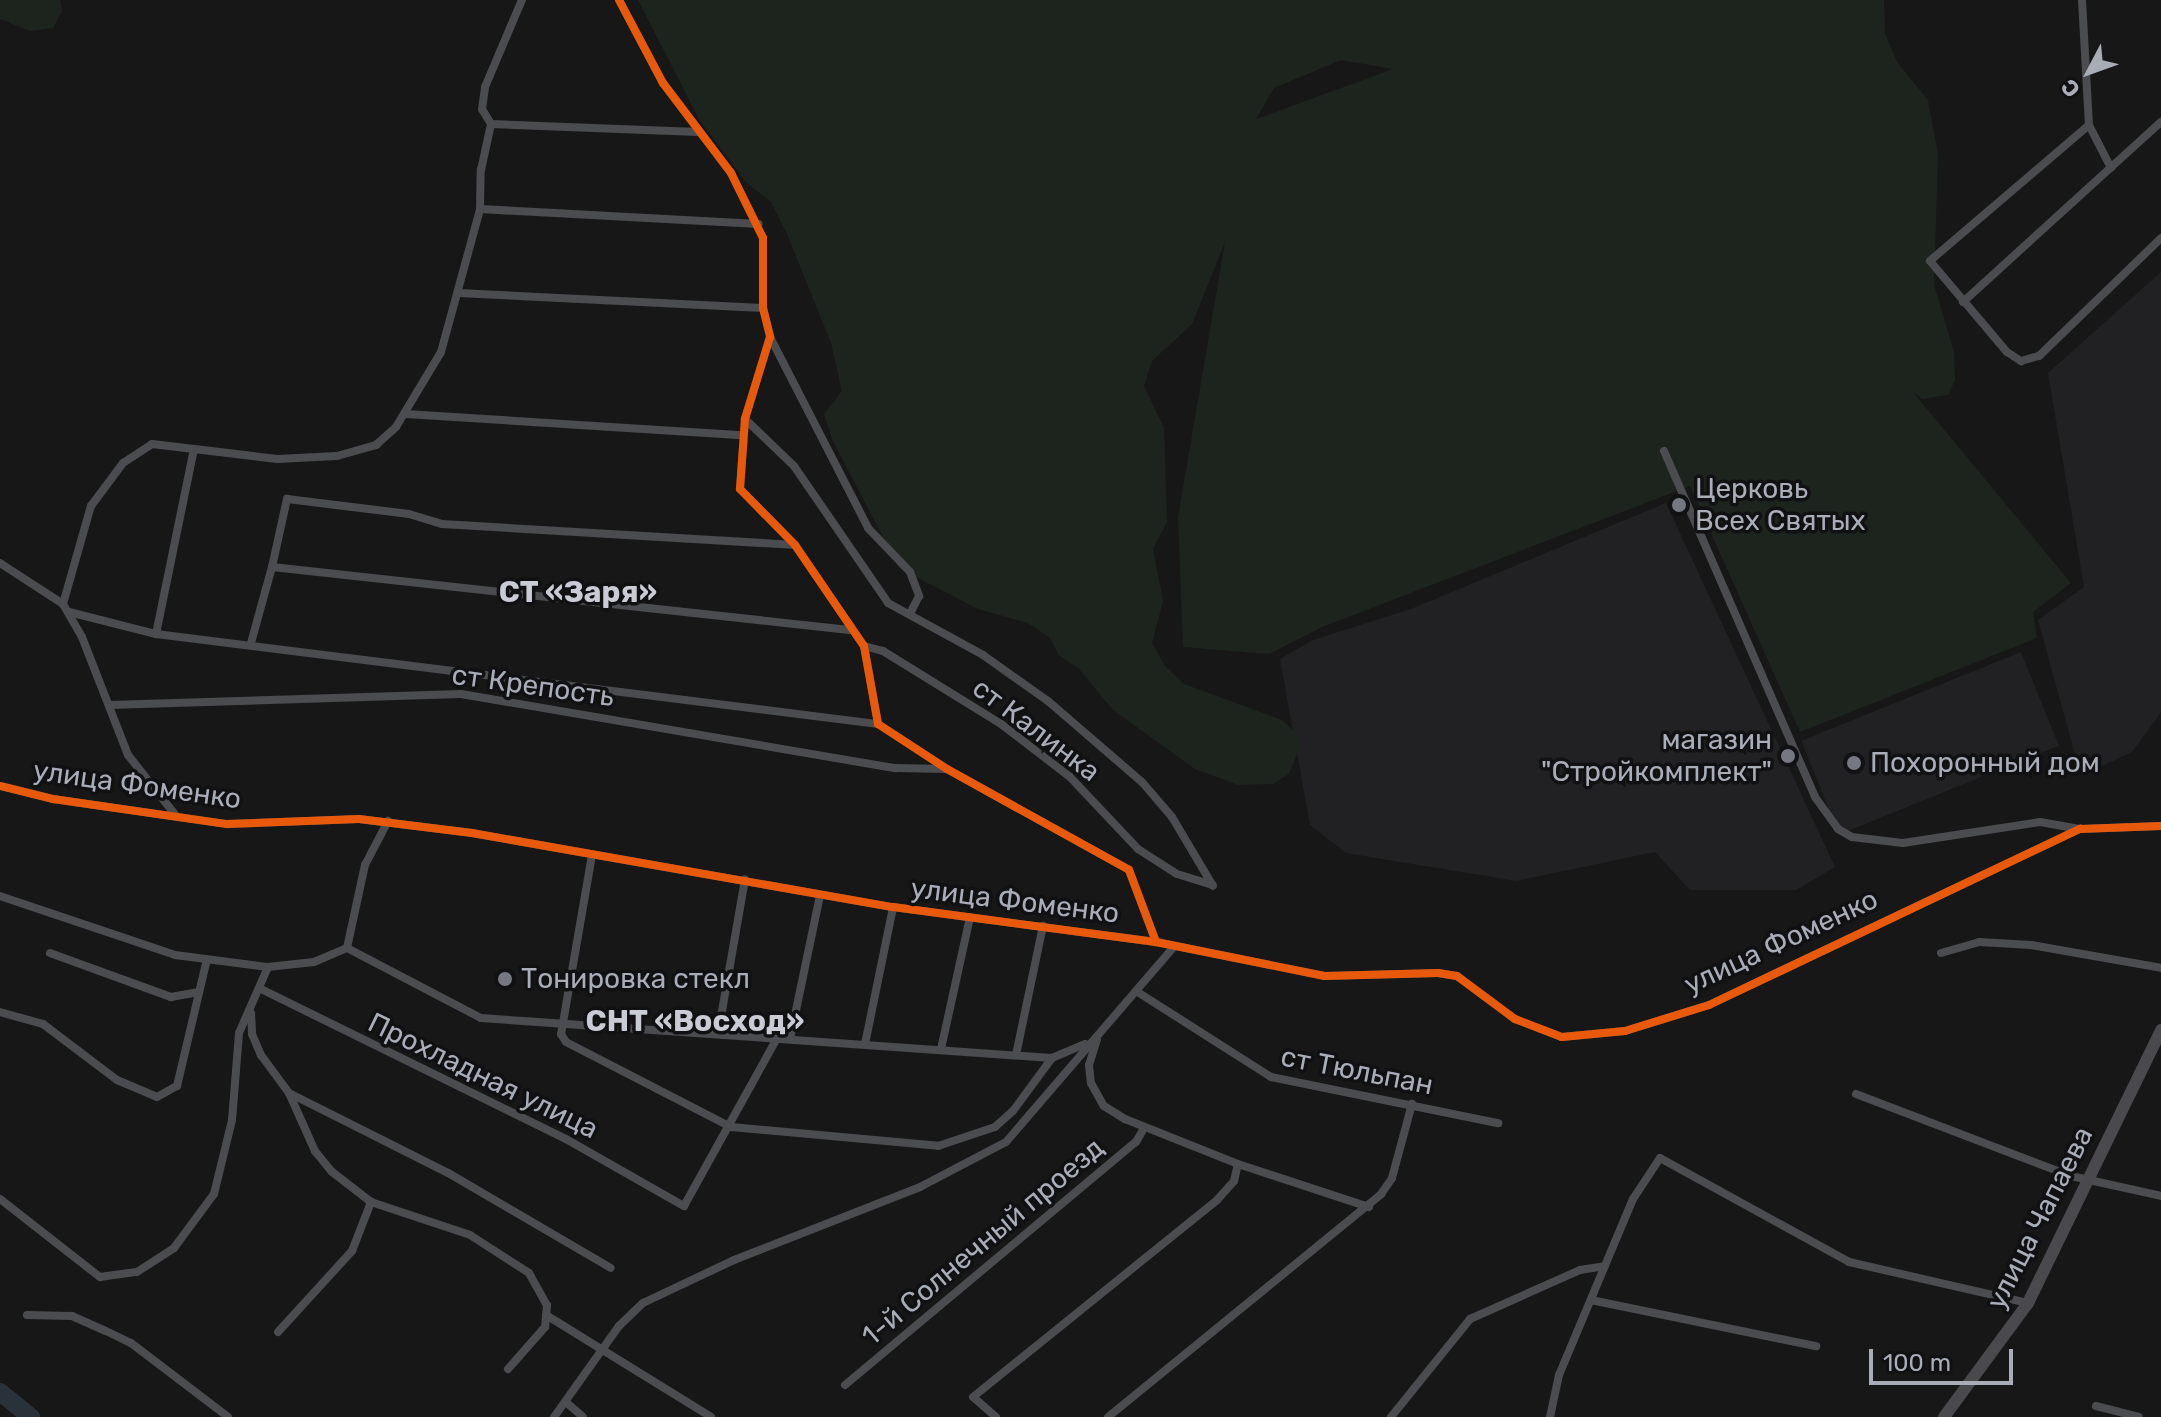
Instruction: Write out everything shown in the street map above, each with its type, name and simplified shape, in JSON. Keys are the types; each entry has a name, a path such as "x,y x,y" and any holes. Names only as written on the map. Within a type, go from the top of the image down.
{"main road":[{"name":"улица Чапаева","path":"1944,1417 2028,1303 2161,1030"}],"street":[{"path":"177,817 128,755 66,608 91,506 123,463 152,444 277,459 337,456 376,445 406,414 441,352 458,293 480,209 481,170 491,124 482,109 485,87 522,0"},
{"path":"619,0 645,53 698,132 731,173 759,224 763,308 770,337 868,528 910,572 919,596 910,614 875,590 794,466 745,419"},
{"path":"2082,0 2089,125 2111,168"},
{"path":"1963,302 2161,122"},
{"path":"491,124 698,132"},
{"path":"2089,125 1930,261 2007,352 2021,361 2039,356 2161,238"},
{"path":"480,209 759,224"},
{"path":"458,293 763,308"},
{"path":"770,337 745,419 740,489 795,545 850,630 864,646 878,724"},
{"path":"406,414 742,435"},
{"path":"156,634 194,449"},
{"path":"1664,451 1815,797 1838,829 1852,837 1903,843 2040,822 2080,829"},
{"path":"251,643 287,499 409,514 442,524 795,545"},
{"path":"2,566 66,608 156,634 251,643 878,724 947,769 1129,870 1156,942"},
{"path":"272,567 850,630"},
{"name":"ст Калинка","path":"864,646 883,651 1001,724 1070,777 1138,849 1177,874 1213,886 1172,817 1142,782 1048,701 983,655 910,614"},
{"name":"ст Крепость","path":"109,705 461,694 896,768 947,769"},
{"name":"улица Фоменко","path":"0,786 227,824 388,821 745,879 893,907 1156,942 1325,976 1457,976 1515,1019 1562,1037 1625,1031 1709,1005 2080,829 2161,826"},
{"path":"347,948 365,865 388,821"},
{"path":"592,855 560,1023 566,1042 731,1127 938,1146 995,1127 1013,1111 1052,1058"},
{"path":"718,1034 745,879"},
{"path":"790,1039 820,895"},
{"path":"0,896 206,963 268,967 314,962 347,948"},
{"path":"865,1044 893,907"},
{"path":"941,1049 970,917"},
{"path":"1016,1055 1043,926"},
{"path":"1941,953 1979,942 2018,944 2161,968"},
{"path":"554,1417 606,1349 619,1326 666,1290 985,1157 1006,1142 1174,947"},
{"path":"347,948 481,1018 1052,1058 1075,1051 1099,1034"},
{"path":"50,953 171,997 188,998 198,992"},
{"path":"0,1012 43,1024 117,1080 157,1097 177,1086 206,963"},
{"path":"0,1199 100,1277 137,1272 174,1248 214,1194 232,1120 239,1033 251,1012 268,967"},
{"name":"Прохладная улица","path":"261,989 566,1139 684,1206 731,1127"},
{"name":"ст Тюльпан","path":"1136,991 1262,1073 1498,1123"},
{"path":"251,1012 252,1034 261,1055 289,1093 315,1151 371,1202 484,1242 529,1273 546,1315 606,1349 711,1417"},
{"path":"1099,1034 1089,1065 1091,1083 1104,1106 1144,1128 1238,1164 1369,1207"},
{"path":"731,1127 777,1038"},
{"path":"289,1093 450,1174 611,1268"},
{"path":"1856,1094 2088,1181 2161,1196"},
{"path":"1108,1417 1369,1207 1392,1178 1412,1104"},
{"name":"1-й Солнечный проезд","path":"845,1385 1136,1142 1144,1128"},
{"path":"1550,1417 1559,1375 1633,1199 1660,1158 1849,1262 2028,1303"},
{"path":"996,1417 973,1397 1217,1200 1234,1181 1238,1164"},
{"path":"278,1332 352,1251 371,1202"},
{"path":"1391,1417 1470,1319 1580,1270 1605,1266"},
{"path":"1591,1300 1816,1346"},
{"path":"27,1315 72,1316 131,1343 228,1417"},
{"path":"508,1369 528,1352 546,1315"},
{"path":"567,1403 583,1417"},
{"path":"2096,1406 2139,1417"}],"shaded area":[{"path":"0,0 60,0 62,11 53,28 30,31 0,19"},
{"path":"638,0 1884,0 1885,33 1897,62 1928,100 1938,154 1934,285 1954,352 1955,380 1948,395 1922,399 1912,391 2071,583 2033,612 2037,638 1800,732 1690,486 1322,627 1269,654 1183,647 1178,517 1225,242 1192,324 1152,361 1144,386 1164,428 1167,522 1153,549 1163,601 1152,643 1165,666 1184,684 1282,720 1297,734 1300,747 1289,774 1273,784 1238,785 1195,769 1113,710 1079,669 1059,655 1049,637 1028,623 978,609 899,568 833,441 824,414 842,391 831,343 787,234 771,202 746,182 700,121","holes":["1341,60 1393,69 1256,119 1274,88"]},
{"path":"2161,272 2161,712 2132,752 2081,776 2038,620 2084,587 2048,373"},
{"path":"1666,503 1835,867 1796,890 1690,890 1655,852 1516,881 1346,853 1310,825 1280,659 1313,640 1411,609"},
{"path":"2021,652 2059,746 1839,834 1801,741"}],"waterway":[{"path":"0,1392 31,1417"}],"cycle path":[{"path":"619,0 663,83 731,173 763,238 763,308 770,337 745,419 740,489 795,545 864,646 878,724 947,769 1129,870 1156,942"},
{"path":"0,786 53,799 227,824 359,819 472,833 893,907 1156,942 1325,976 1438,973 1457,976 1515,1019 1562,1037 1625,1031 1709,1005 2080,829 2161,826"}],"place":[{"name":"Церковь Всех Святых","path":"1679,505"},
{"name":"магазин \"Стройкомплект\"","path":"1788,756"},
{"name":"Похоронный дом","path":"1854,763"},
{"name":"Тонировка стекл","path":"505,979"}],"district":[{"name":"СТ «Заря»","path":"578,592"},
{"name":"СНТ «Восход»","path":"695,1021"}]}
